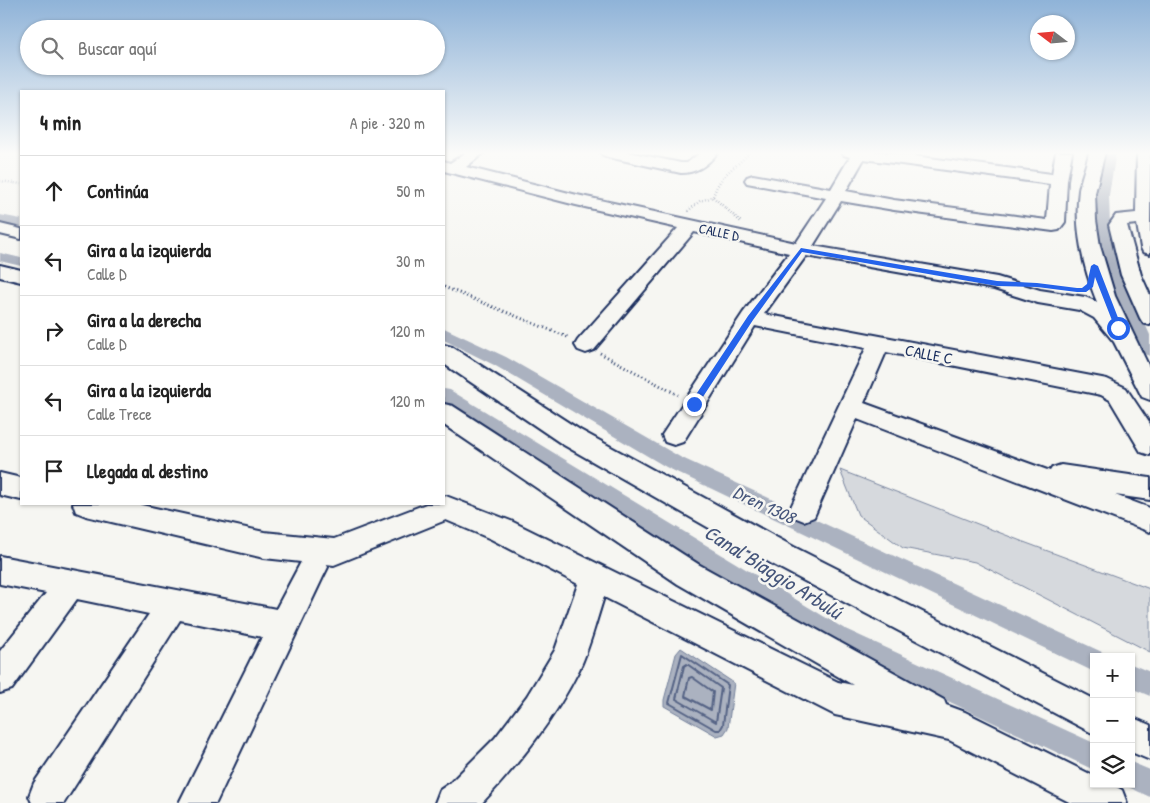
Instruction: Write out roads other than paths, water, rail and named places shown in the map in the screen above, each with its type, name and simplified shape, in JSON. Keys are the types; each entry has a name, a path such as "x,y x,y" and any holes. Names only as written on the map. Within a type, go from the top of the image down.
{"street":[{"name":"CALLE D","path":"540,189 681,224 801,250 997,283 1084,290 1090,285 1094,266"},
{"path":"805,189 894,205 1053,226 1056,222 1058,189"},
{"path":"674,436 750,318 801,250 838,189"},
{"path":"1087,189 1088,236 1094,266 1123,338 1150,391"},
{"path":"1147,189 1148,233 1122,219 1118,225 1131,275 1150,318"},
{"path":"586,346 681,224"},
{"path":"0,229 20,234"},
{"path":"0,271 20,276"},
{"name":"CALLE D","path":"997,283 1038,296 1085,304 1095,308 1123,338"},
{"name":"CALLE C","path":"750,318 1107,388 1118,394 1150,445"},
{"path":"804,509 879,344"},
{"path":"445,354 571,437 784,556 1090,715"},
{"path":"850,407 1143,518"},
{"path":"445,414 688,574 953,724 1109,803"},
{"path":"1020,470 1140,487"},
{"path":"0,484 20,489"},
{"path":"1140,487 1126,490 1125,498 1143,518"},
{"path":"90,505 264,545 334,552 446,508 501,530 835,698 953,724"},
{"path":"197,803 313,567"},
{"path":"0,570 284,626"},
{"path":"453,803 507,750 539,708 568,658 595,577"},
{"path":"0,677 71,584"},
{"path":"47,796 173,604"},
{"path":"1135,736 1150,743"}],"water":[{"path":"681,648 734,683 728,728 724,734 717,736 664,706 676,654"}],"waterway":[{"path":"1103,189 1102,209 1107,244 1126,301 1150,350"},
{"name":"Dren 1308","path":"0,219 20,223"},
{"name":"Canal Biaggio Arbulú","path":"0,257 20,262"},
{"name":"Dren 1308","path":"445,334 500,361 673,462 1090,658"},
{"name":"Canal Biaggio Arbulú","path":"445,396 835,636 1090,755"},
{"name":"Dren 1308","path":"1135,678 1150,684"},
{"name":"Canal Biaggio Arbulú","path":"1135,777 1150,784"}]}
